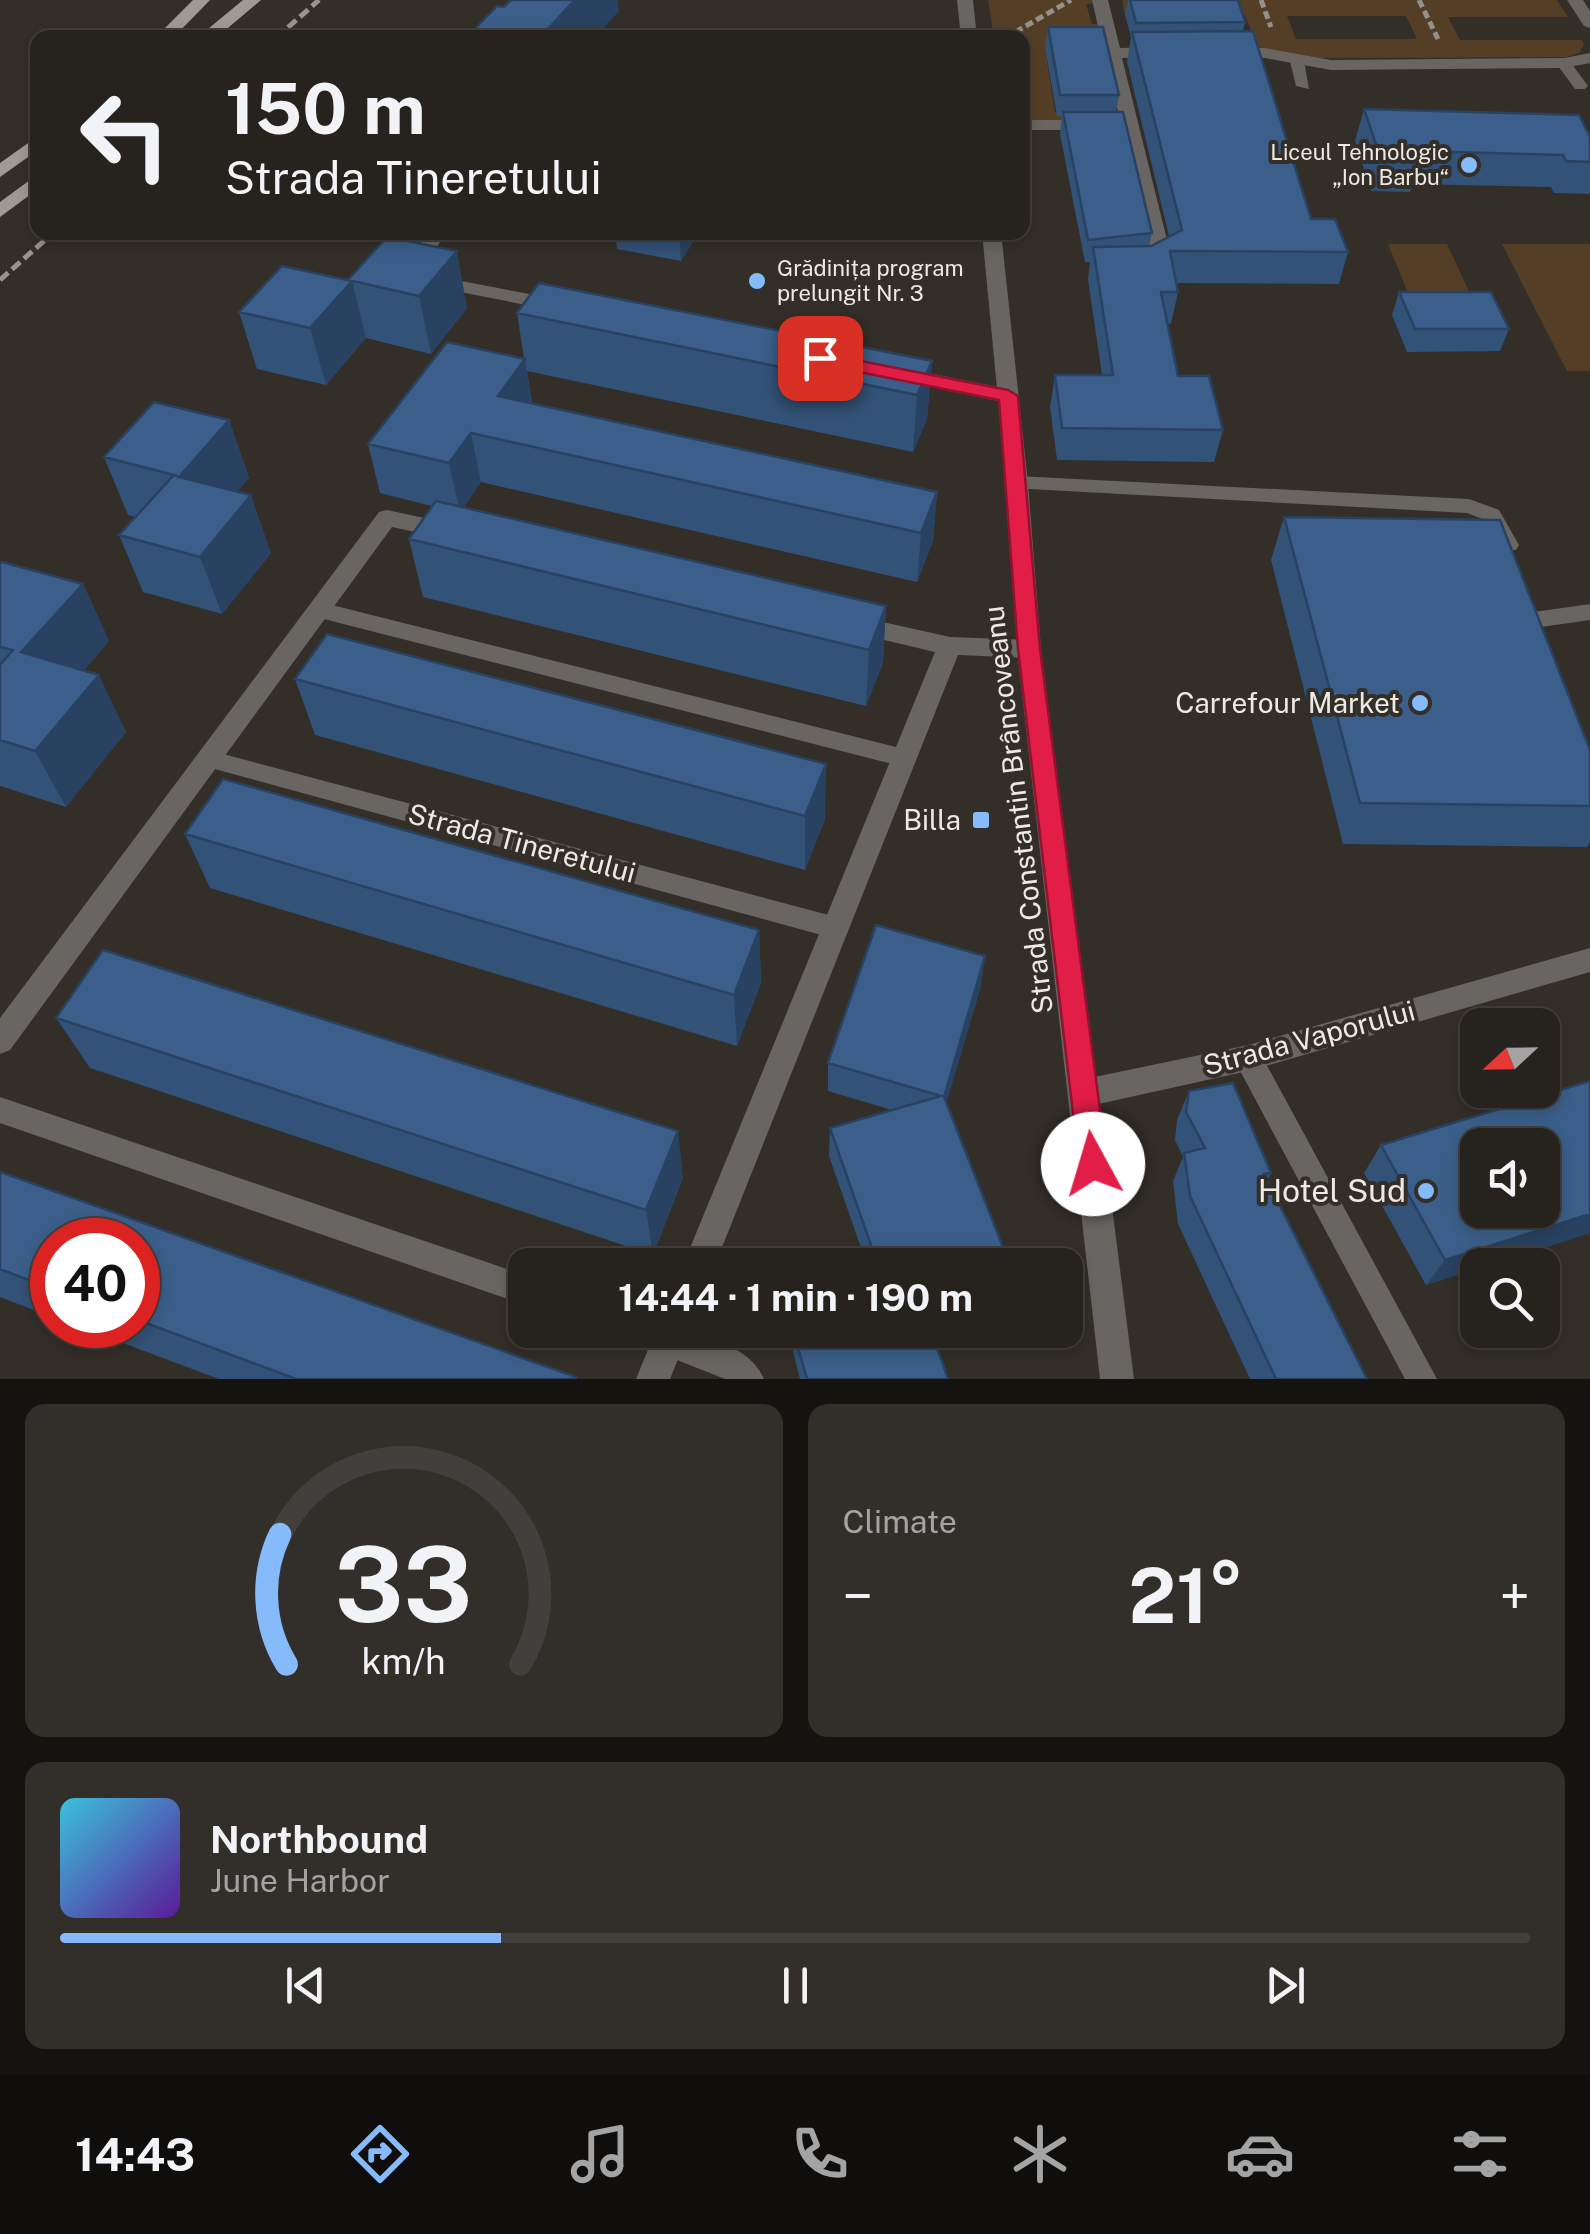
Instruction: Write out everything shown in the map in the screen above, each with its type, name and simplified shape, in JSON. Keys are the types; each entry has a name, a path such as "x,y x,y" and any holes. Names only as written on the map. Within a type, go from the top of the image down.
{"main road":[{"path":"171,30 202,0"},
{"path":"215,30 253,0"},
{"path":"0,172 30,148"},
{"path":"0,211 30,187"}],"street":[{"path":"965,0 968,30"},
{"path":"1100,0 1162,260 1145,268 1126,269"},
{"path":"1575,0 1590,23"},
{"path":"1114,53 1255,52 1332,65 1564,63 1590,58"},
{"path":"1030,124 1130,125"},
{"path":"432,240 407,276 582,311"},
{"name":"Strada Constantin Brâncoveanu","path":"992,240 1017,483 1029,649 1117,1379"},
{"path":"872,369 1008,396"},
{"path":"0,1040 387,518 484,540"},
{"path":"833,620 950,646 1029,649"},
{"path":"706,1248 950,646"},
{"name":"Strada Vaporului","path":"1085,1093 1248,1058 1590,960"},
{"path":"653,1379 658,1348"}],"lane":[{"path":"1297,61 1304,86"},
{"path":"1564,63 1580,86"},
{"path":"1017,483 1469,506 1492,515 1506,539 1517,572"},
{"path":"320,610 904,758"},
{"path":"1534,621 1590,612"},
{"name":"Strada Tineretului","path":"208,759 836,928"},
{"path":"1248,1058 1422,1379"},
{"path":"0,1110 508,1284"},
{"path":"695,1348 731,1364 749,1379"}],"path":[{"path":"1019,30 1072,0"},
{"path":"1419,0 1450,64"}],"shaded area":[{"path":"988,0 1095,0 1096,3 1086,4 1092,24 1101,24 1106,49 1045,49 1055,112 1106,113 1108,122 1030,121 1030,30 993,30"},
{"path":"1122,0 1557,0 1568,17 1448,17 1460,40 1582,40 1584,45 1579,53 1566,57 1320,58 1257,47 1245,15 1125,15","holes":["1287,16 1406,16 1417,39 1296,39"]},
{"path":"1388,244 1447,244 1472,298 1410,298"},
{"path":"1502,244 1590,244 1590,371 1567,371"}],"building":[{"path":"511,0 575,0 547,30 474,30 497,6 504,7"},
{"path":"1130,0 1238,0 1245,22 1136,23"},
{"path":"1048,27 1103,27 1119,95 1060,95"},
{"path":"1253,31 1311,219 1335,219 1348,252 1170,251 1178,292 1161,292 1178,376 1209,376 1223,430 1062,428 1055,375 1113,375 1093,247 1151,246 1182,230 1132,32"},
{"path":"1364,109 1579,115 1590,137 1590,162 1566,161 1563,155 1417,151 1421,160 1381,159"},
{"path":"1063,112 1123,112 1152,233 1088,240"},
{"path":"384,240 457,251 419,296 348,280"},
{"path":"282,266 352,281 310,328 239,312"},
{"path":"539,283 932,361 917,395 517,313"},
{"path":"1399,292 1491,292 1509,329 1415,329"},
{"path":"447,342 525,359 498,396 937,492 921,533 471,433 449,463 368,444"},
{"path":"154,402 229,420 179,477 251,495 200,557 119,535 174,475 178,476 104,457"},
{"path":"436,501 886,606 869,650 409,539"},
{"name":"Carrefour Market","path":"1284,517 1500,520 1590,750 1590,806 1360,803"},
{"path":"2,562 83,584 21,652 99,675 35,751 0,740 0,665 13,650 0,647"},
{"path":"327,634 826,764 805,816 295,679"},
{"path":"223,779 759,930 734,995 185,834"},
{"path":"876,925 985,956 944,1097 1003,1248 872,1248 830,1128 941,1096 828,1063"},
{"path":"103,950 678,1131 646,1210 56,1018"},
{"path":"1590,1081 1590,1214 1560,1224 1560,1128 1460,1128 1460,1228 1546,1228 1483,1248 1460,1248 1460,1255 1445,1260 1381,1145 1502,1108 1560,1108 1560,1090"},
{"path":"1233,1083 1271,1173 1264,1174 1367,1379 1276,1379 1190,1196 1184,1153 1205,1148 1186,1112 1189,1091"},
{"path":"0,1172 129,1218 30,1218 30,1281 0,1269"},
{"path":"160,1229 576,1377 575,1379 296,1379 160,1328"},
{"path":"798,1348 937,1348 948,1379 807,1379"}],"railway":[{"path":"285,30 319,0"},
{"path":"0,280 45,240"}],"place":[{"name":"Liceul Tehnologic „Ion Barbu“","path":"1469,165"},
{"name":"Grădinița program prelungit Nr. 3","path":"757,281"},
{"name":"Carrefour Market","path":"1420,703"},
{"name":"Billa","path":"981,820"},
{"name":"Hotel Sud","path":"1426,1191"}],"route":[{"path":"820,358 1008,396 1029,649 1093,1164"}]}
